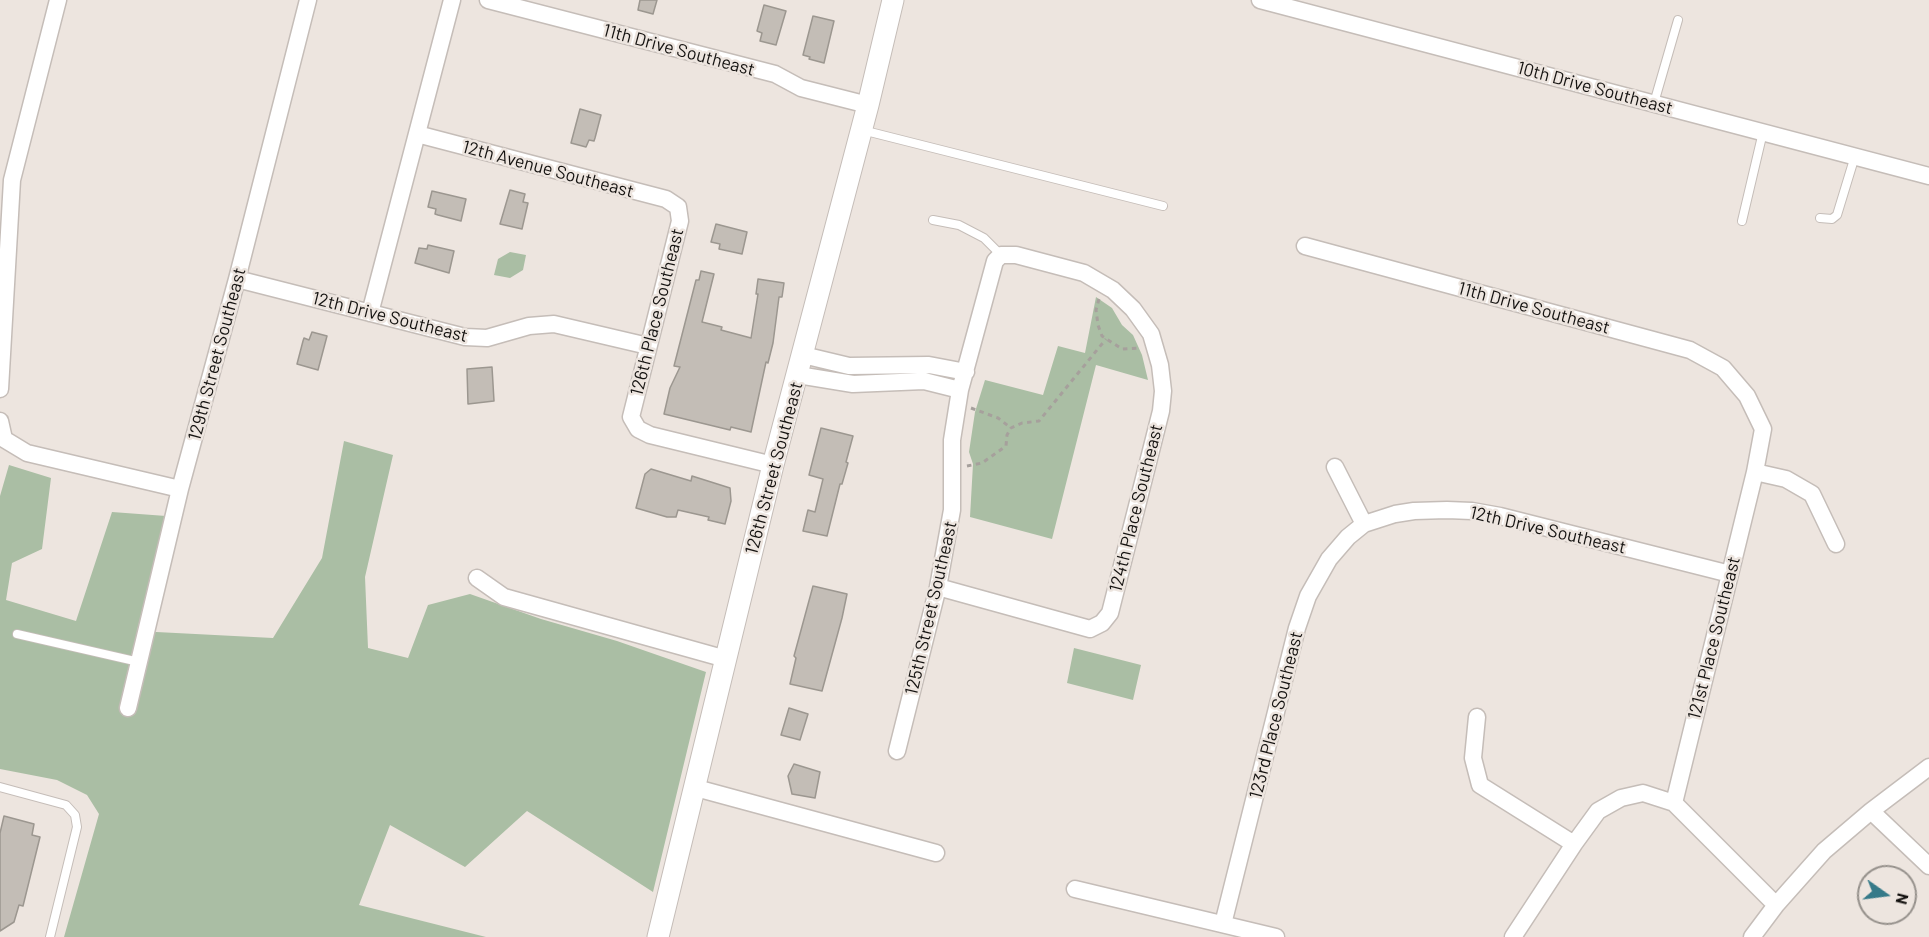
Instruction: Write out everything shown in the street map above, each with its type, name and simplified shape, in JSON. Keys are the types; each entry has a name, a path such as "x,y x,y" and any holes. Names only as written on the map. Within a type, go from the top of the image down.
{"street":[{"path":"0,389 6,178 58,0"},
{"name":"129th Street Southeast","path":"128,708 180,489 237,279 308,0"},
{"path":"370,313 452,0"},
{"name":"11th Drive Southeast","path":"488,0 775,74 801,88 868,105"},
{"name":"126th Street Southeast","path":"658,937 773,465 801,365 893,0"},
{"name":"10th Drive Southeast","path":"1260,0 1929,176"},
{"name":"12th Avenue Southeast","path":"417,134 666,199 678,207"},
{"name":"126th Place Southeast","path":"678,207 680,221 631,417 638,429 650,435 773,465"},
{"name":"11th Drive Southeast","path":"1305,246 1690,350 1723,368 1747,396"},
{"path":"1002,255 1016,255 1084,273 1113,290 1133,309 1151,334 1154,344"},
{"name":"125th Street Southeast","path":"897,751 938,587 952,510 952,440 959,397 991,273 995,261 1002,255"},
{"name":"12th Drive Southeast","path":"237,279 465,337 487,338 529,326 554,324 648,346"},
{"name":"124th Place Southeast","path":"938,587 1090,629 1102,623 1110,614 1161,411 1163,391 1160,365 1154,344"},
{"path":"801,365 867,367 921,365 966,372"},
{"path":"801,365 853,384 924,381 959,397"},
{"name":"121st Place Southeast","path":"1674,803 1755,472 1763,429 1747,396"},
{"path":"0,421 4,439 27,453 180,489"},
{"path":"1335,467 1364,524"},
{"path":"1755,472 1786,479 1812,494 1836,544"},
{"name":"12th Drive Southeast","path":"1364,524 1395,514 1414,511 1472,511 1730,574"},
{"name":"123rd Place Southeast","path":"1223,924 1297,628 1308,596 1329,560 1348,537 1364,524"},
{"path":"477,578 504,597 726,659"},
{"path":"1477,717 1473,758 1480,785 1574,844"},
{"path":"1752,937 1776,905 1824,850 1870,811 1929,767"},
{"path":"696,788 936,853"},
{"path":"1513,937 1598,811 1621,798 1643,793 1674,803 1776,905"},
{"path":"1870,811 1929,866"},
{"path":"1075,889 1276,937"}],"lane":[{"path":"1654,104 1678,20"},
{"path":"861,130 1163,206"},
{"path":"1742,221 1763,132"},
{"path":"1820,218 1832,219 1837,215 1855,156"},
{"path":"933,220 959,225 984,238 1002,255"},
{"path":"17,634 139,662"},
{"path":"0,787 53,800 66,805 75,815 77,827 50,937"}],"path":[{"path":"1106,286 1096,310 1098,325 1106,339 1122,349 1154,344"},
{"path":"952,470 982,463 1006,446 1007,435 1011,428 1022,423 1039,421 1106,339"},
{"path":"959,397 998,418 1011,428"}],"green space":[{"path":"510,252 526,255 523,270 510,278 494,275 498,259"},
{"path":"1096,297 1112,308 1122,325 1133,335 1142,355 1148,380 1096,365 1052,539 970,517 973,464 969,452 975,412 985,380 1043,395 1058,346 1085,353"},
{"path":"344,441 393,455 365,577 368,648 408,658 428,605 470,594 706,672 653,892 527,811 465,867 390,825 359,905 486,937 64,937 99,814 87,795 57,780 0,769 0,496 9,465 51,478 42,549 12,563 6,600 76,621 112,512 166,516 137,631 273,638 322,558"},
{"path":"1074,648 1141,665 1133,700 1067,683"}],"building":[{"path":"640,0 657,0 653,14 638,10"},
{"path":"764,5 786,11 776,45 760,41 762,33 757,31"},
{"path":"813,16 834,21 824,63 803,55"},
{"path":"580,109 601,115 594,141 589,140 586,147 571,143"},
{"path":"510,190 525,194 523,202 528,203 522,229 500,224"},
{"path":"432,191 466,199 461,221 435,214 436,209 428,207"},
{"path":"716,224 747,232 742,254 719,249 720,244 711,242"},
{"path":"428,245 454,251 449,273 415,263 419,248 427,249"},
{"path":"701,271 714,274 702,322 751,338 758,279 784,283 782,297 779,297 773,343 768,363 766,362 751,432 731,427 730,430 664,414 670,388 680,367 674,366 696,280 699,280"},
{"path":"312,332 327,336 318,370 297,364 304,338 309,340"},
{"path":"492,367 494,401 468,404 467,369"},
{"path":"821,428 853,436 846,462 848,463 842,484 840,484 827,536 803,531 808,510 815,512 823,479 809,475"},
{"path":"651,469 691,481 692,476 730,488 731,501 725,524 708,520 709,517 678,510 676,517 667,517 636,508 645,474"},
{"path":"813,586 847,594 822,691 790,684 796,658 794,656"},
{"path":"789,708 808,714 800,740 781,735"},
{"path":"794,764 820,772 815,798 792,794 788,776"},
{"path":"4,816 34,824 32,835 40,837 23,906 19,905 14,922 0,931 0,833"}]}
